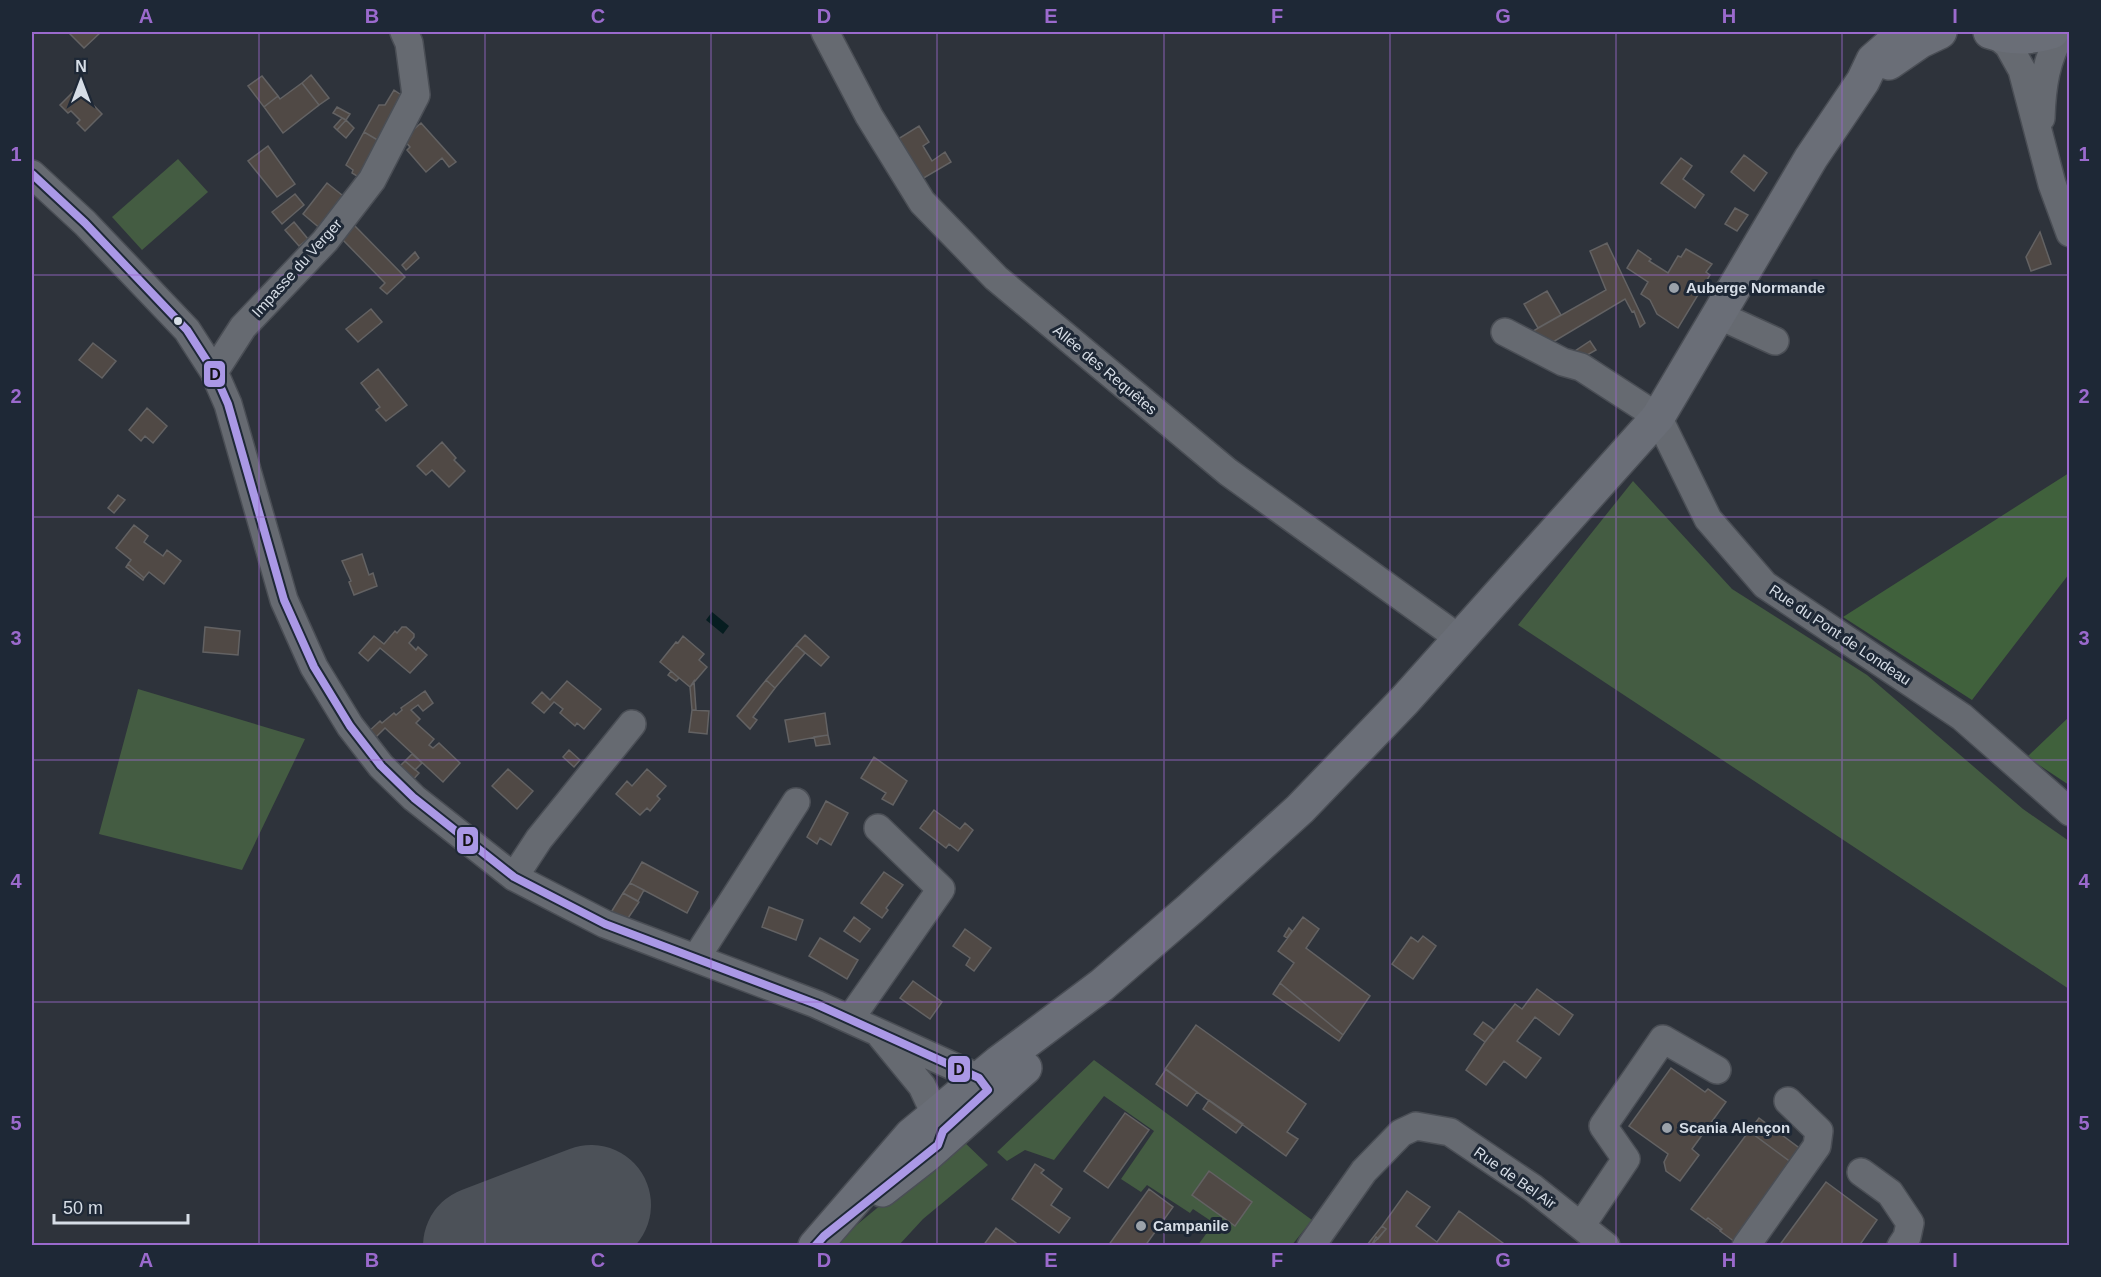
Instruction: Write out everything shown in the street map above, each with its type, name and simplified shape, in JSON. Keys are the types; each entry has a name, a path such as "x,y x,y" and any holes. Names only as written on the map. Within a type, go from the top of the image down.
{"main road":[{"path":"820,1241 911,1135 943,1131 988,1090 980,1078 1102,985 1300,809 1460,639 1658,417 1811,158 1863,81 1873,60 1905,32"},
{"path":"1863,81 1921,41 1940,32"},
{"path":"1992,32 2013,37 2052,32"},
{"path":"937,1130 1027,1067 1102,985"}],"street":[{"name":"Impasse du Verger","path":"214,372 243,327 325,241 372,180 416,95 409,43 404,32"},
{"name":"Allée des Requêtes","path":"825,32 869,116 922,202 996,278 1228,472 1460,639"},
{"path":"1992,32 2008,45 2022,70 2052,184 2070,233"},
{"path":"2041,137 2041,97 2045,72 2053,48 2062,32"},
{"path":"32,174 85,223 187,330 214,372 228,404 284,600 314,668 350,726 381,766 414,798 513,877 605,924 816,1004 980,1078"},
{"path":"1718,315 1775,342"},
{"path":"1505,332 1563,362 1581,367 1658,417"},
{"name":"Rue du Pont de Londeau","path":"1658,417 1708,519 1765,585 1962,717 2070,812"},
{"path":"513,877 539,839 632,724"},
{"path":"696,958 796,802"},
{"path":"850,1019 941,889 878,828"},
{"path":"878,1032 922,1086 937,1130"},
{"path":"1581,1226 1626,1159 1603,1126 1663,1039 1717,1070"},
{"path":"1746,1245 1817,1146 1819,1131 1788,1101"},
{"name":"Rue de Bel Air","path":"1311,1245 1364,1171 1401,1133 1416,1126 1450,1132 1533,1188 1606,1245"},
{"path":"1861,1172 1890,1193 1910,1223 1907,1238 1901,1245"}],"green space":[{"path":"178,159 208,192 142,250 112,217"},
{"path":"2069,473 2069,574 1972,700 1843,617"},
{"path":"1633,481 1732,589 1867,675 2023,809 2069,841 2069,989 1518,625"},
{"path":"138,689 305,739 242,870 99,834"},
{"path":"2069,717 2069,785 2027,757"},
{"path":"1094,1060 1312,1220 1292,1245 1198,1245 1214,1223 1193,1209 1190,1213 1147,1185 1141,1192 1121,1179 1154,1131 1104,1096 1054,1160 1025,1150 1007,1161 997,1152"},
{"path":"961,1139 988,1165 923,1219 899,1245 831,1246"}],"shaded area":[{"path":"712,612 729,626 723,634 706,620"}],"building":[{"path":"68,32 101,32 84,48"},
{"path":"311,75 329,98 319,105 302,83"},
{"path":"262,76 278,96 264,107 248,86"},
{"path":"302,83 319,105 283,133 264,107 278,96 280,99"},
{"path":"77,88 102,114 85,131 77,123 80,120 60,105"},
{"path":"394,90 407,99 381,142 364,132 379,105 385,105"},
{"path":"337,107 350,114 346,120 333,113"},
{"path":"342,118 346,120 337,130 334,127"},
{"path":"346,120 354,128 346,138 337,130"},
{"path":"421,123 456,162 449,167 442,158 426,172 407,150 410,147 403,139"},
{"path":"919,126 929,142 923,146 932,161 945,152 951,162 922,179 898,139"},
{"path":"364,132 381,142 360,178 346,165"},
{"path":"268,146 295,184 277,197 248,161"},
{"path":"1744,155 1767,173 1754,191 1731,172"},
{"path":"1681,158 1692,166 1683,179 1704,195 1695,208 1661,183"},
{"path":"327,183 347,199 322,230 303,214"},
{"path":"295,194 304,205 282,224 272,212"},
{"path":"1735,208 1748,215 1737,231 1725,224"},
{"path":"294,222 308,239 299,246 285,230"},
{"path":"353,224 405,277 387,294 380,288 385,283 340,237"},
{"path":"2040,232 2051,264 2031,271 2026,257"},
{"path":"1607,243 1645,323 1640,327 1634,311 1632,312 1625,299 1553,342 1539,343 1533,331 1606,290 1590,251"},
{"name":"Auberge Normande","path":"1686,249 1712,264 1706,272 1710,275 1678,328 1657,314 1650,300 1641,294 1648,282 1627,268 1638,250 1651,259 1649,261 1668,273 1678,256 1681,257"},
{"path":"415,252 419,258 406,270 402,265"},
{"path":"1547,291 1561,315 1538,328 1524,304"},
{"path":"371,309 382,322 358,342 346,329"},
{"path":"1590,341 1596,350 1582,358 1572,353"},
{"path":"93,343 116,361 102,378 79,360"},
{"path":"378,369 407,405 386,421 376,410 380,407 361,383"},
{"path":"147,408 167,426 153,443 145,436 141,441 129,430"},
{"path":"442,442 465,471 449,487 432,470 426,475 417,466"},
{"path":"118,495 125,500 114,513 108,508"},
{"path":"134,525 148,536 144,542 163,556 167,550 181,561 164,584 149,572 144,578 128,564 131,560 116,548"},
{"path":"362,554 369,575 373,573 377,586 354,595 349,582 351,581 342,561"},
{"path":"128,564 144,578 143,580 126,567"},
{"path":"205,627 240,631 238,655 203,652"},
{"path":"402,627 406,627 414,634 409,643 416,650 418,647 427,655 410,673 380,648 368,661 359,653 374,636 384,644 395,631 397,633"},
{"path":"805,635 829,657 821,666 796,645"},
{"path":"683,636 704,654 699,660 707,667 690,687 660,662"},
{"path":"796,645 805,653 775,688 766,680"},
{"path":"671,671 679,678 676,681 668,675"},
{"path":"766,680 775,688 753,717 757,720 750,729 737,716"},
{"path":"567,681 601,709 584,729 577,723 575,726 560,713 563,709 554,702 544,713 532,703 542,692 550,700"},
{"path":"694,681 696,710 692,710 690,687"},
{"path":"425,691 433,703 423,711 418,705 411,710 420,719 416,723 434,739 429,745 433,748 439,743 460,763 443,782 385,728 373,740 367,733 380,721 382,723 394,713 396,715 402,710 401,708"},
{"path":"692,710 709,711 707,734 689,732"},
{"path":"825,713 828,735 789,742 785,720"},
{"path":"828,735 830,744 816,746 814,737"},
{"path":"569,750 580,760 574,767 563,757"},
{"path":"412,754 422,763 415,770 405,761"},
{"path":"874,757 907,781 893,805 882,799 886,793 861,778"},
{"path":"405,761 419,773 411,782 397,769"},
{"path":"508,769 533,791 517,809 492,786"},
{"path":"647,769 666,786 657,796 660,799 650,811 647,808 640,815 616,794 627,781 632,786"},
{"path":"826,801 848,813 831,845 820,838 817,844 807,837"},
{"path":"934,810 960,829 965,823 973,830 958,851 949,844 946,848 920,828"},
{"path":"642,862 698,892 687,913 630,883"},
{"path":"884,872 903,885 886,908 888,910 882,918 861,903"},
{"path":"630,883 644,890 638,901 623,893"},
{"path":"623,893 639,902 626,921 610,914"},
{"path":"769,907 803,920 796,940 762,927"},
{"path":"854,917 870,929 860,942 844,931"},
{"path":"1303,917 1319,929 1306,948 1370,996 1343,1035 1280,983 1294,963 1278,951"},
{"path":"1289,928 1292,931 1287,938 1284,936"},
{"path":"965,929 991,948 974,971 966,965 970,958 953,946"},
{"path":"1423,936 1436,946 1413,979 1392,964 1411,937 1418,942"},
{"path":"820,938 858,960 847,979 809,956"},
{"path":"913,981 942,1002 930,1019 900,998"},
{"path":"1280,983 1343,1035 1339,1041 1273,994"},
{"path":"1537,989 1573,1015 1559,1035 1535,1017 1517,1041 1541,1058 1526,1078 1504,1061 1486,1085 1466,1070 1515,1004 1522,1009"},
{"path":"1483,1022 1494,1030 1485,1042 1474,1034"},
{"path":"1196,1025 1306,1104 1287,1132 1298,1139 1286,1156 1165,1069"},
{"path":"1671,1068 1705,1092 1708,1089 1726,1102 1692,1149 1699,1155 1680,1181 1666,1171 1664,1162 1668,1154 1629,1126"},
{"path":"1166,1069 1197,1092 1187,1106 1156,1084"},
{"path":"1209,1100 1243,1124 1236,1133 1203,1109"},
{"path":"1125,1113 1149,1130 1108,1188 1084,1171"},
{"path":"1759,1118 1802,1150 1792,1163 1749,1131"},
{"path":"1749,1131 1792,1163 1735,1242 1708,1218 1706,1220 1691,1209"},
{"path":"1035,1164 1044,1170 1041,1173 1062,1189 1051,1205 1070,1218 1059,1233 1012,1199"},
{"path":"1209,1171 1252,1202 1235,1226 1192,1195"},
{"path":"1826,1182 1877,1220 1859,1246 1779,1246"},
{"name":"Campanile","path":"1149,1189 1173,1207 1145,1246 1108,1246"},
{"path":"1407,1191 1430,1207 1416,1226 1437,1242 1459,1211 1507,1246 1371,1246 1386,1229 1382,1226"},
{"path":"1708,1218 1722,1229 1720,1230 1706,1220"},
{"path":"1382,1226 1386,1229 1378,1239 1376,1237 1371,1246 1367,1245"},
{"path":"996,1228 1020,1246 983,1246"}],"runway":[{"path":"483,1246 591,1205"}],"transit line":[{"name":"D","path":"32,174 85,223 187,330 214,372 228,404 284,600 314,667 350,726 381,766 414,798 514,877 605,924 816,1004 979,1078 988,1090 943,1131 938,1145 824,1236 815,1246"}],"place":[{"name":"Auberge Normande","path":"1674,288"},
{"name":"Scania Alençon","path":"1667,1128"},
{"name":"Campanile","path":"1141,1226"}]}
